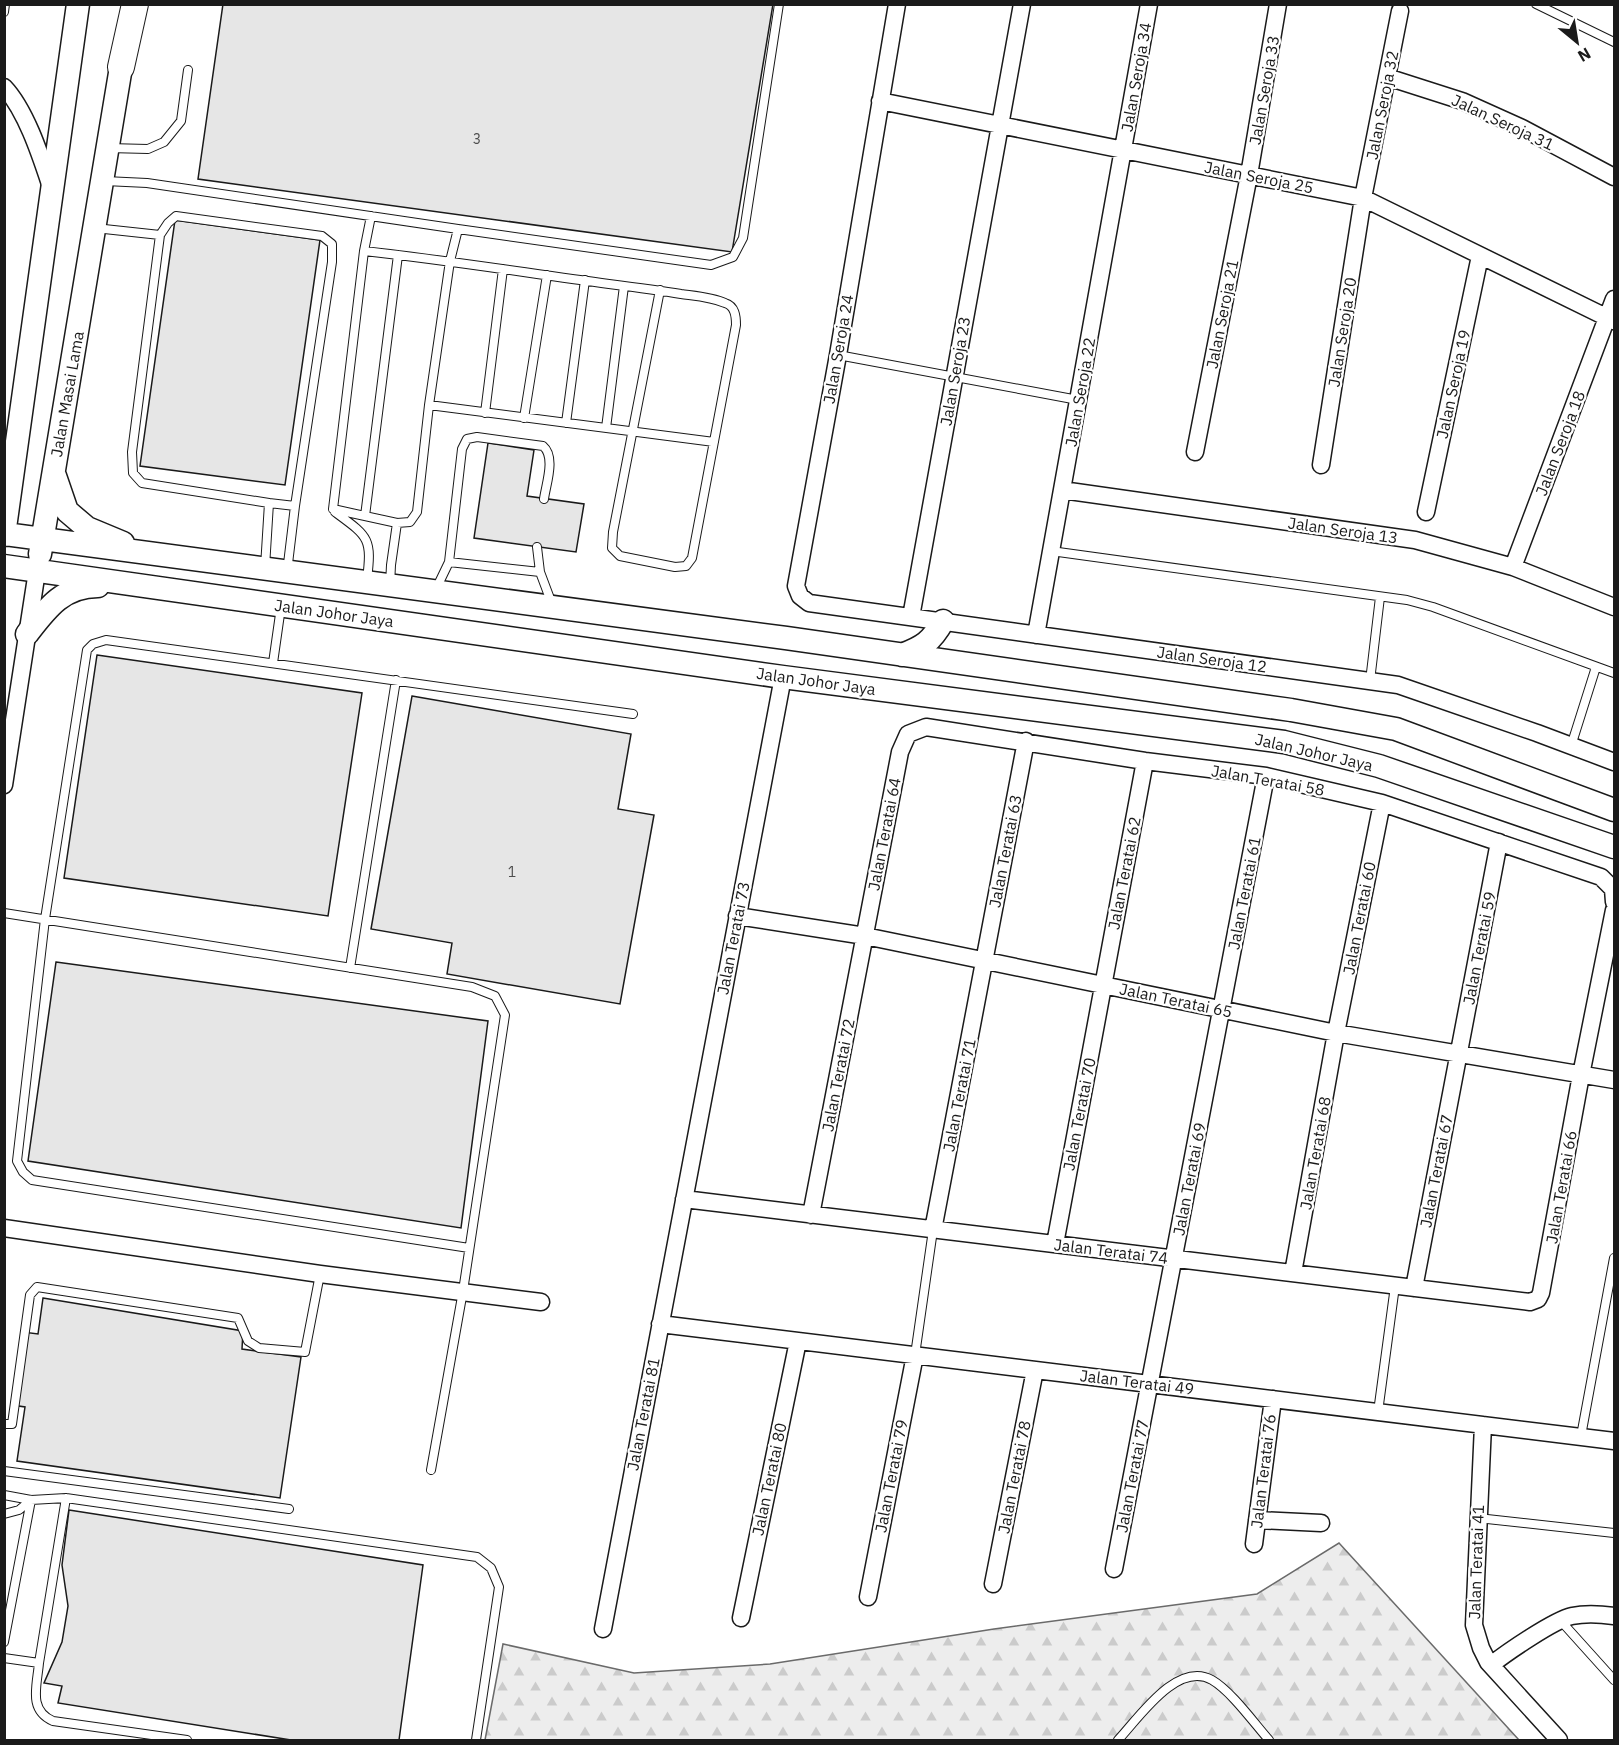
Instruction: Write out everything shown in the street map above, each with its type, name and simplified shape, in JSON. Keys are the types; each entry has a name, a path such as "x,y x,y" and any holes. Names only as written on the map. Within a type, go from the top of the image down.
{"main road":[{"path":"4,535 78,4"},
{"path":"115,4 121,67"},
{"name":"Jalan Masai Lama","path":"37,571 121,67 135,4"},
{"path":"54,472 67,511 87,528 149,554"},
{"name":"Jalan Johor Jaya","path":"4,535 902,655 1291,710 1396,729 1614,810"},
{"name":"Jalan Johor Jaya","path":"4,566 783,677 1284,742 1379,766 1614,847"},
{"path":"27,634 64,594 81,586 141,585"},
{"path":"902,655 922,647 934,636 943,621"}],"street":[{"name":"Jalan Seroja 24","path":"800,596 796,586 838,355 897,4"},
{"name":"Jalan Seroja 23","path":"911,617 1022,4"},
{"name":"Jalan Seroja 34","path":"1123,150 1149,4"},
{"name":"Jalan Seroja 33","path":"1249,175 1278,4"},
{"name":"Jalan Seroja 32","path":"1363,198 1400,11"},
{"name":"Jalan Seroja 31","path":"1387,76 1462,101 1522,128 1614,177"},
{"path":"4,87 16,103 38,149 52,191"},
{"name":"Jalan Seroja 25","path":"880,101 1363,198 1611,320"},
{"name":"Jalan Seroja 22","path":"1036,635 1123,150"},
{"name":"Jalan Seroja 21","path":"1195,452 1249,175"},
{"name":"Jalan Seroja 20","path":"1321,465 1363,198"},
{"name":"Jalan Seroja 19","path":"1426,512 1480,256"},
{"name":"Jalan Seroja 18","path":"1513,567 1611,320 1614,299"},
{"name":"Jalan Seroja 13","path":"1062,490 1414,540 1513,567 1614,607"},
{"name":"Jalan Masai Lama","path":"4,785 37,571"},
{"name":"Jalan Seroja 12","path":"800,596 809,603 1398,685 1614,762"},
{"name":"Jalan Teratai 73","path":"684,1199 783,677"},
{"name":"Jalan Teratai 58","path":"908,734 926,727 1145,761 1266,776 1382,803 1601,877 1614,896"},
{"name":"Jalan Teratai 64","path":"865,936 900,752 908,734"},
{"name":"Jalan Teratai 63","path":"985,960 1026,741"},
{"name":"Jalan Teratai 62","path":"1103,984 1145,761"},
{"name":"Jalan Teratai 61","path":"1221,1010 1266,776"},
{"name":"Jalan Teratai 60","path":"1336,1033 1382,803"},
{"name":"Jalan Teratai 59","path":"1459,1054 1499,842"},
{"name":"Jalan Teratai 66","path":"1538,1299 1614,910"},
{"name":"Jalan Teratai 65","path":"737,916 865,936 1336,1033 1614,1080"},
{"name":"Jalan Teratai 72","path":"811,1215 865,936"},
{"name":"Jalan Teratai 71","path":"933,1230 985,960"},
{"name":"Jalan Teratai 70","path":"1054,1245 1103,984"},
{"name":"Jalan Teratai 69","path":"1150,1384 1221,1010"},
{"name":"Jalan Teratai 68","path":"1293,1274 1336,1033"},
{"name":"Jalan Teratai 67","path":"1414,1288 1459,1054"},
{"name":"Jalan Teratai 74","path":"684,1199 1530,1302 1538,1299"},
{"name":"Jalan Teratai 81","path":"603,1629 684,1199"},
{"path":"4,1228 320,1274 541,1302"},
{"name":"Jalan Teratai 49","path":"660,1324 1614,1441"},
{"name":"Jalan Teratai 80","path":"741,1618 798,1341"},
{"name":"Jalan Teratai 79","path":"868,1597 915,1355"},
{"name":"Jalan Teratai 78","path":"993,1584 1035,1370"},
{"name":"Jalan Teratai 77","path":"1114,1569 1150,1384"},
{"name":"Jalan Teratai 76","path":"1254,1544 1273,1399"},
{"name":"Jalan Teratai 41","path":"1483,1425 1474,1625 1481,1648 1491,1665 1559,1740"},
{"path":"1257,1520 1321,1523"},
{"path":"1491,1665 1560,1620 1571,1616 1596,1614 1614,1616"}],"lane":[{"path":"4,12 5,4"},
{"path":"102,181 147,183 711,265 733,257 743,238 779,4"},
{"path":"1536,4 1614,42"},
{"path":"108,148 148,148 164,142 181,121 188,70"},
{"path":"276,571 295,506 332,262 332,244 322,236 176,216 160,235 132,452 133,473 142,483 295,506"},
{"path":"366,583 370,555 369,544 356,528 333,509 332,500 364,251 371,216"},
{"path":"94,228 160,235"},
{"path":"333,509 397,523 410,522 417,512 429,405 450,261 458,230"},
{"path":"364,251 660,290 728,303 736,314 736,325 693,558 686,566 675,567 620,556 612,548 613,532 660,290"},
{"path":"365,516 398,255"},
{"path":"485,413 503,269"},
{"path":"524,418 547,275"},
{"path":"566,423 585,280"},
{"path":"606,428 624,286"},
{"path":"838,355 1078,400"},
{"path":"429,405 714,442"},
{"path":"434,592 449,562 462,448 467,440 477,437 543,446 547,450 549,460 544,499"},
{"path":"269,503 276,571"},
{"path":"390,586 397,523"},
{"path":"537,547 540,572 554,608"},
{"path":"1051,551 1407,600 1433,607 1614,673"},
{"path":"449,562 540,572"},
{"path":"1370,681 1380,597"},
{"path":"273,663 281,606"},
{"path":"469,1248 32,1180 23,1172 17,1161 45,919 87,650 93,644 106,640 633,714"},
{"path":"1571,746 1596,667"},
{"path":"350,968 396,680"},
{"path":"4,913 472,987 495,996 505,1015 463,1291 431,1470"},
{"path":"915,1355 933,1230"},
{"path":"1581,1437 1614,1258"},
{"path":"4,1424 12,1425 30,1295 37,1287 238,1318 248,1341 259,1348 305,1352 320,1274"},
{"path":"1378,1412 1395,1286"},
{"path":"4,1471 289,1509"},
{"path":"4,1495 31,1500 66,1498 477,1557 491,1568 499,1587 476,1740"},
{"path":"66,1498 39,1663 36,1704 42,1716 53,1721 187,1740"},
{"path":"4,1514 19,1510 31,1500"},
{"path":"4,1642 31,1500"},
{"path":"1478,1518 1614,1533"},
{"path":"1560,1620 1614,1680"},
{"path":"4,1658 39,1663"},
{"path":"1118,1740 1168,1686 1182,1678 1194,1676 1211,1679 1233,1699 1269,1740"}],"green space":[{"path":"1339,1543 1519,1740 485,1740 503,1644 634,1673 770,1664 994,1629 1257,1594"}],"building":[{"path":"223,4 773,4 732,252 198,179"},
{"path":"175,220 320,240 285,485 140,466"},
{"path":"488,443 534,450 527,496 584,504 576,552 474,538"},
{"path":"97,655 362,693 328,916 64,878"},
{"path":"412,696 631,734 618,809 654,815 620,1004 447,974 452,943 371,929"},
{"path":"56,962 488,1021 461,1228 28,1161"},
{"path":"43,1298 243,1331 242,1349 301,1357 280,1498 17,1461 25,1407 12,1405 23,1332 38,1334"},
{"path":"69,1510 423,1565 399,1740 291,1740 58,1703 62,1686 44,1683 62,1642 68,1606 62,1565"}]}
